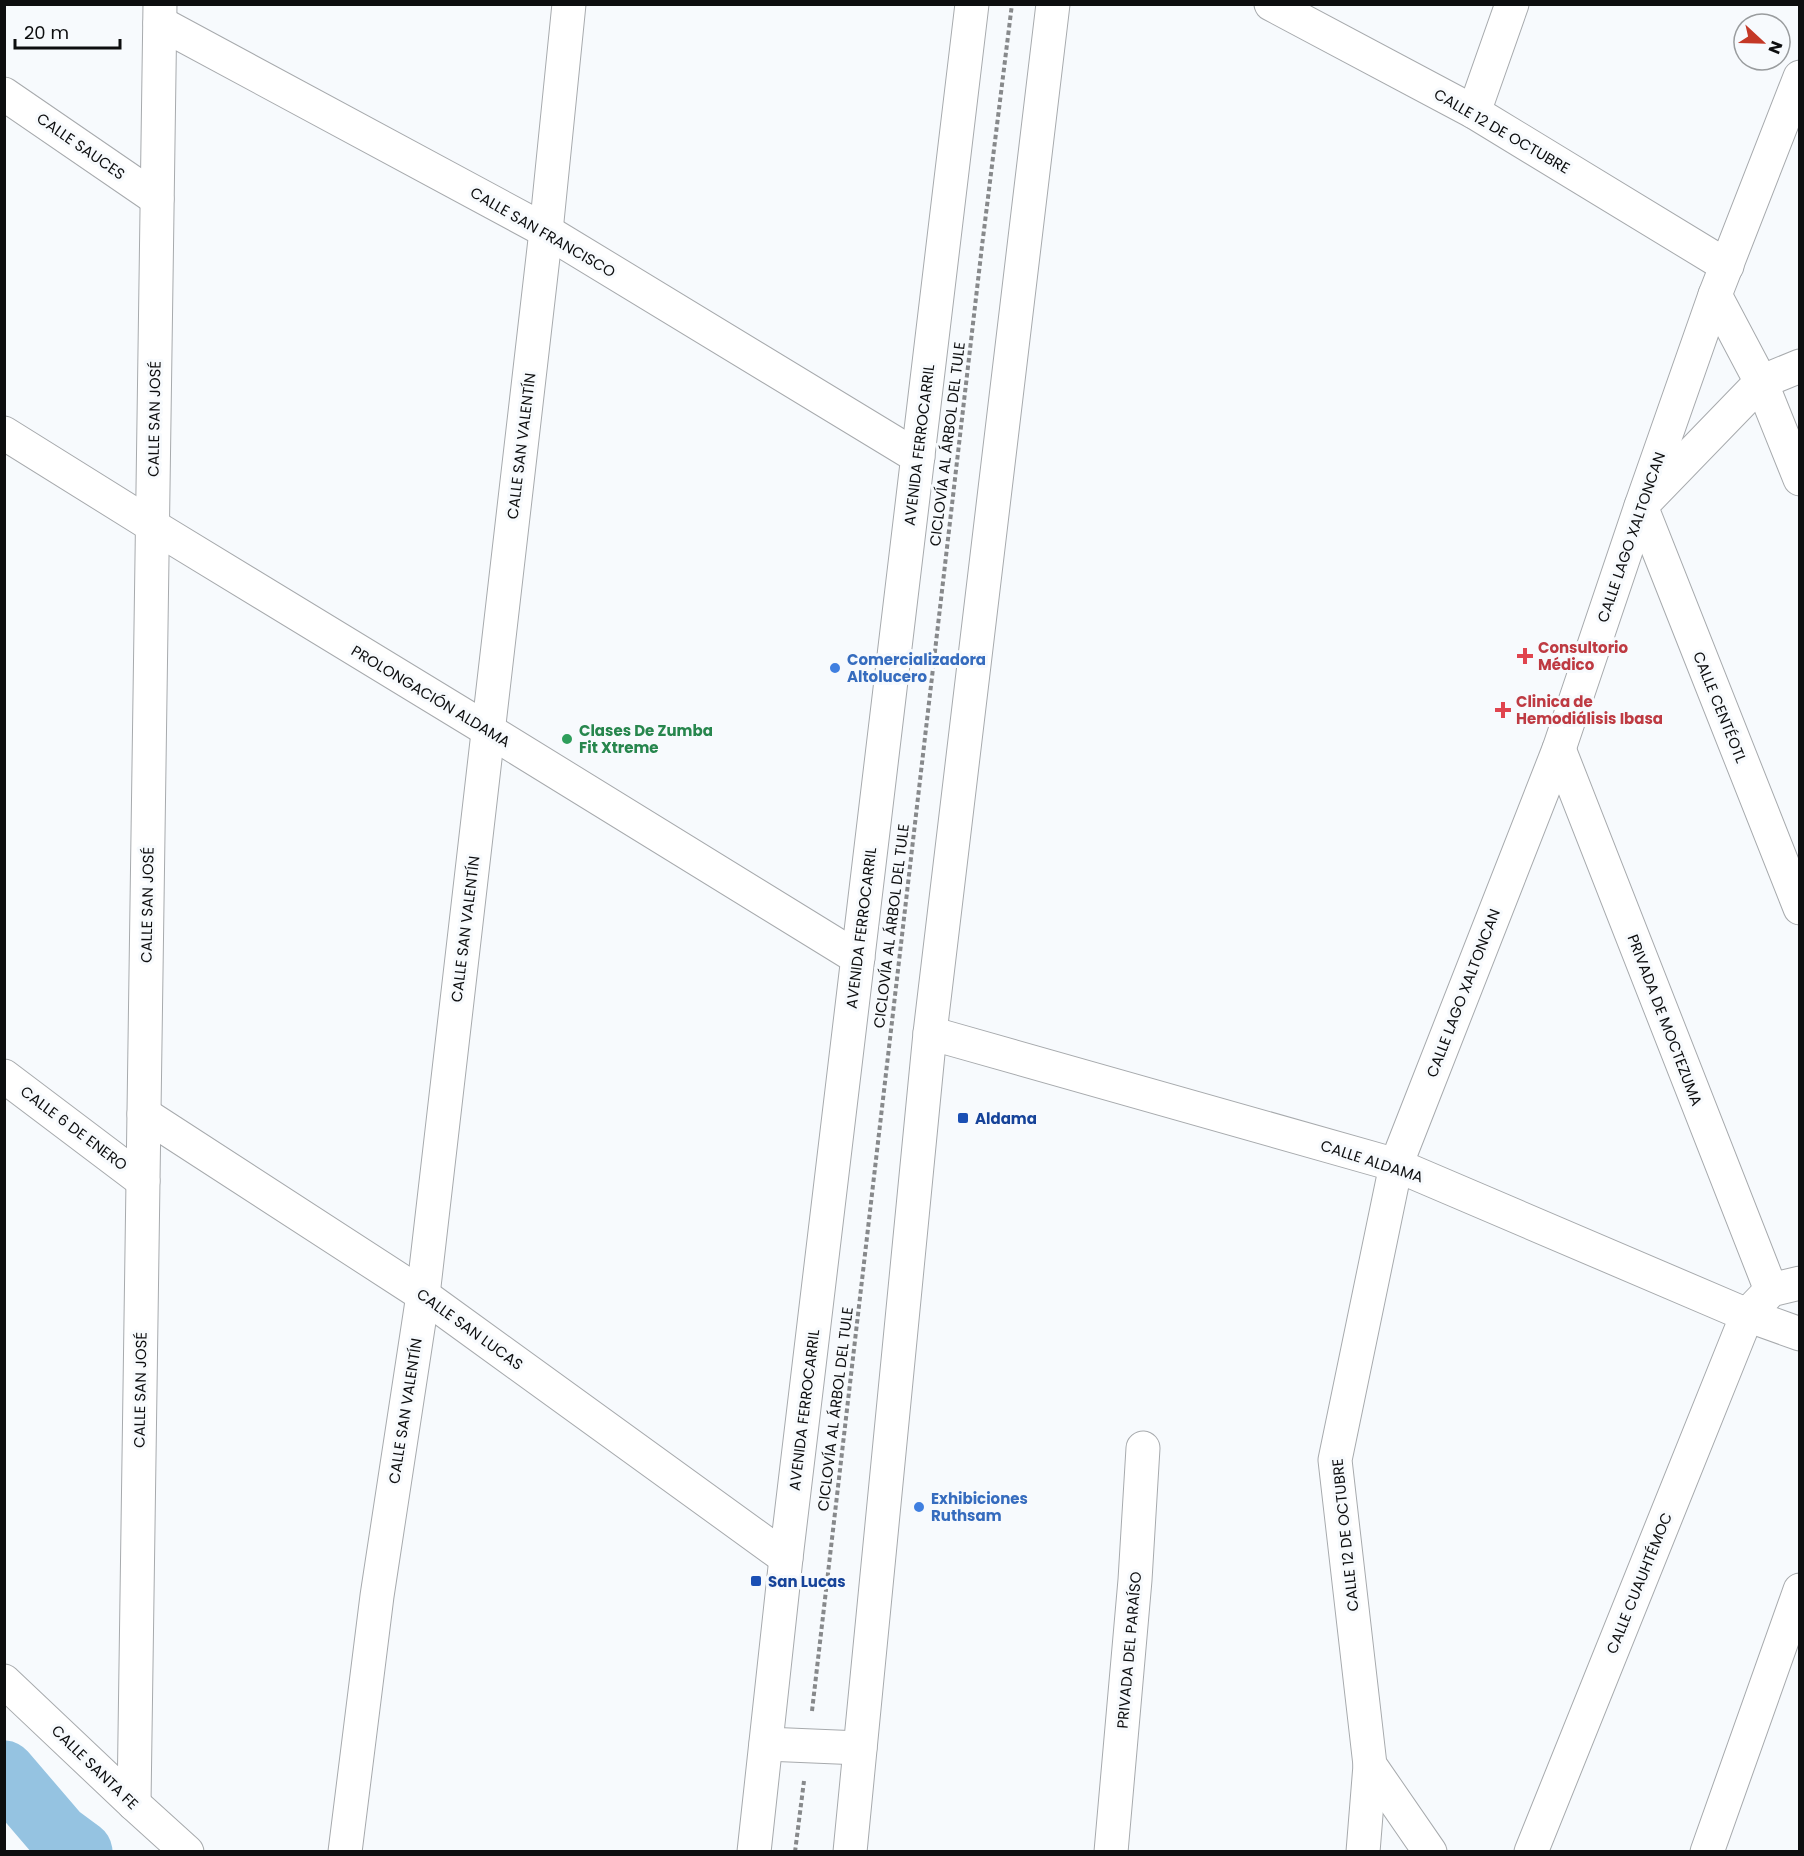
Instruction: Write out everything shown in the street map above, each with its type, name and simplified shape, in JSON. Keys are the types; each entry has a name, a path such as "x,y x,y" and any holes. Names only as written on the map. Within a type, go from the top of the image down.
{"street":[{"name":"CALLE SAN VALENTÍN","path":"345,1851 377,1596 423,1295 546,231 568,4"},
{"name":"AVENIDA FERROCARRIL","path":"754,1851 786,1558 972,4"},
{"path":"850,1851 930,1033 1053,4"},
{"name":"CALLE 12 DE OCTUBRE","path":"1271,4 1474,112 1721,281"},
{"path":"1474,112 1512,4"},
{"name":"CALLE SAN FRANCISCO","path":"160,14 546,231 918,457"},
{"name":"CALLE SAN JOSÉ","path":"134,1804 160,14"},
{"name":"CALLE LAGO XALTONCAN","path":"1396,1165 1559,749 1641,506 1721,281 1800,77"},
{"name":"CALLE SAUCES","path":"4,94 157,199"},
{"path":"1721,281 1800,478"},
{"path":"1641,506 1761,382 1800,366"},
{"name":"PROLONGACIÓN ALDAMA","path":"4,433 858,958"},
{"name":"CALLE CENTÉOTL","path":"1641,506 1800,908"},
{"name":"PRIVADA DE MOCTEZUMA","path":"1559,749 1785,1286"},
{"name":"CALLE ALDAMA","path":"930,1033 1396,1165 1747,1315 1800,1334"},
{"name":"CALLE 6 DE ENERO","path":"4,1076 143,1181"},
{"name":"CALLE SAN LUCAS","path":"144,1114 423,1295 786,1558"},
{"name":"CALLE 12 DE OCTUBRE","path":"1364,1851 1370,1765 1335,1460 1396,1165"},
{"path":"1747,1315 1785,1286"},
{"name":"CALLE CUAUHTÉMOC","path":"1531,1851 1747,1315"},
{"name":"PRIVADA DEL PARAÍSO","path":"1111,1851 1135,1580 1143,1448"},
{"path":"1707,1851 1800,1590"},
{"name":"CALLE SANTA FE","path":"4,1681 187,1851"},
{"path":"766,1744 860,1748"},
{"name":"CALLE 12 DE OCTUBRE","path":"1370,1765 1430,1851"}],"path":[{"name":"CICLOVÍA AL ÁRBOL DEL TULE","path":"795,1851 980,258 1012,4"}],"waterway":[{"path":"4,1772 58,1835 81,1852"}],"place":[{"name":"Consultorio Médico","path":"1525,656"},
{"name":"Comercializadora Altolucero","path":"835,668"},
{"name":"Clinica de Hemodiálisis Ibasa","path":"1503,710"},
{"name":"Clases De Zumba Fit Xtreme","path":"567,739"},
{"name":"Aldama","path":"963,1118"},
{"name":"Exhibiciones Ruthsam","path":"919,1507"},
{"name":"San Lucas","path":"756,1581"}]}
